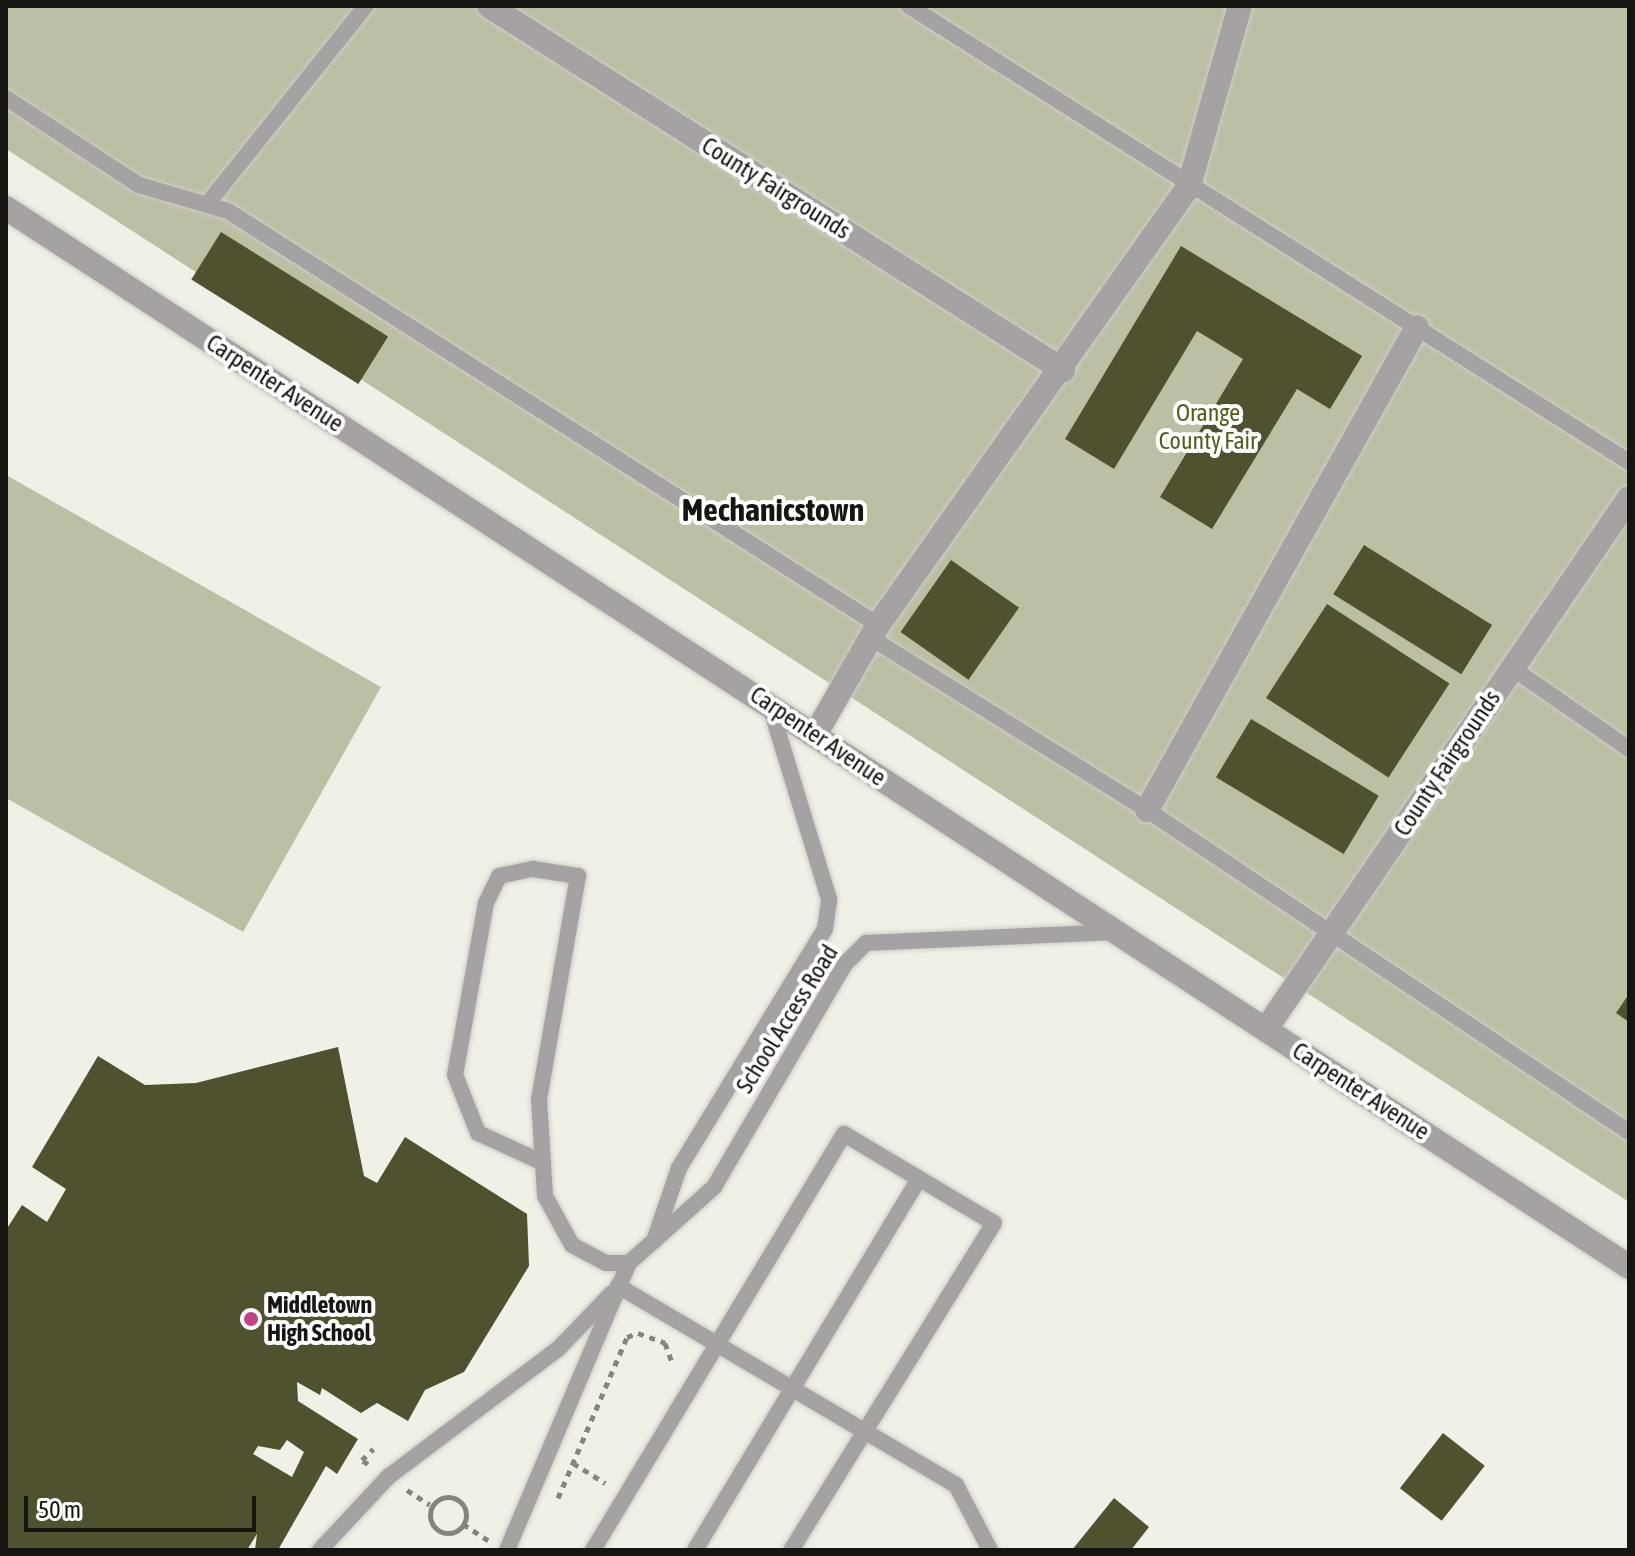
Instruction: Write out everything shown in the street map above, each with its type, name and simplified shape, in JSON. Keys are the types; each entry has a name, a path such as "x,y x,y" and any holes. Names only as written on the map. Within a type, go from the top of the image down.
{"street":[{"name":"County Fairgrounds","path":"489,6 1063,370"},
{"path":"815,735 874,632 1063,370 1189,186 1240,6"},
{"name":"Carpenter Avenue","path":"6,208 769,702 1629,1267"},
{"path":"1147,810 1417,327"},
{"name":"County Fairgrounds","path":"1266,1029 1629,498"}],"lane":[{"path":"208,203 366,6"},
{"path":"909,6 1629,462"},
{"path":"6,98 139,185 208,203 1147,810 1629,1132"},
{"path":"1512,668 1629,749"},
{"name":"School Access Road","path":"654,1243 679,1168 817,952 825,929 829,899 769,702"},
{"path":"539,1161 478,1133 455,1075 486,903 499,876 533,869 578,876 539,1100 539,1161 545,1196 572,1245 606,1263 629,1263"},
{"name":"School Access Road","path":"505,1550 629,1263 714,1187 845,964 866,943 889,936 1119,932"},
{"path":"817,952 845,964"},
{"path":"593,1550 844,1134 994,1223 791,1550"},
{"path":"695,1550 919,1178"},
{"path":"618,1286 956,1485 990,1550"},
{"name":"School Access Road","path":"320,1550 388,1477 558,1349 618,1286"}],"path":[{"path":"554,1507 627,1337 638,1333 665,1343 673,1365"},
{"path":"573,1463 605,1483"},
{"path":"463,1524 466,1512 455,1498 430,1505 438,1531 463,1524 505,1550"}],"green space":[{"name":"Orange County Fair","path":"6,6 1629,6 1629,1202 6,149"},
{"path":"6,475 381,687 243,932 6,798"}],"building":[{"path":"221,232 388,336 358,384 191,279"},
{"path":"1181,246 1362,356 1330,409 1297,389 1212,529 1160,497 1243,359 1197,331 1114,469 1065,439"},
{"path":"1364,545 1492,625 1461,674 1333,594"},
{"path":"951,560 1019,608 969,680 901,632"},
{"path":"1327,604 1449,684 1388,777 1266,698"},
{"path":"1251,719 1379,796 1344,854 1216,777"},
{"path":"1629,994 1629,1022 1616,1013"},
{"name":"Middletown High School","path":"338,1047 364,1176 377,1183 405,1137 527,1214 529,1266 464,1372 425,1390 408,1421 377,1403 361,1413 322,1388 320,1395 297,1382 298,1401 358,1439 337,1474 326,1466 278,1550 255,1550 257,1534 247,1550 6,1550 6,1230 22,1205 47,1222 66,1189 32,1167 98,1056 145,1085 196,1083","holes":["287,1440 304,1452 292,1477 253,1454 258,1446 280,1450"]},
{"path":"1443,1433 1485,1466 1442,1521 1400,1488"},
{"path":"1114,1498 1149,1527 1131,1550 1072,1550"}],"place":[{"name":"Middletown High School","path":"251,1319"}],"district":[{"name":"Mechanicstown","path":"773,510"}]}
